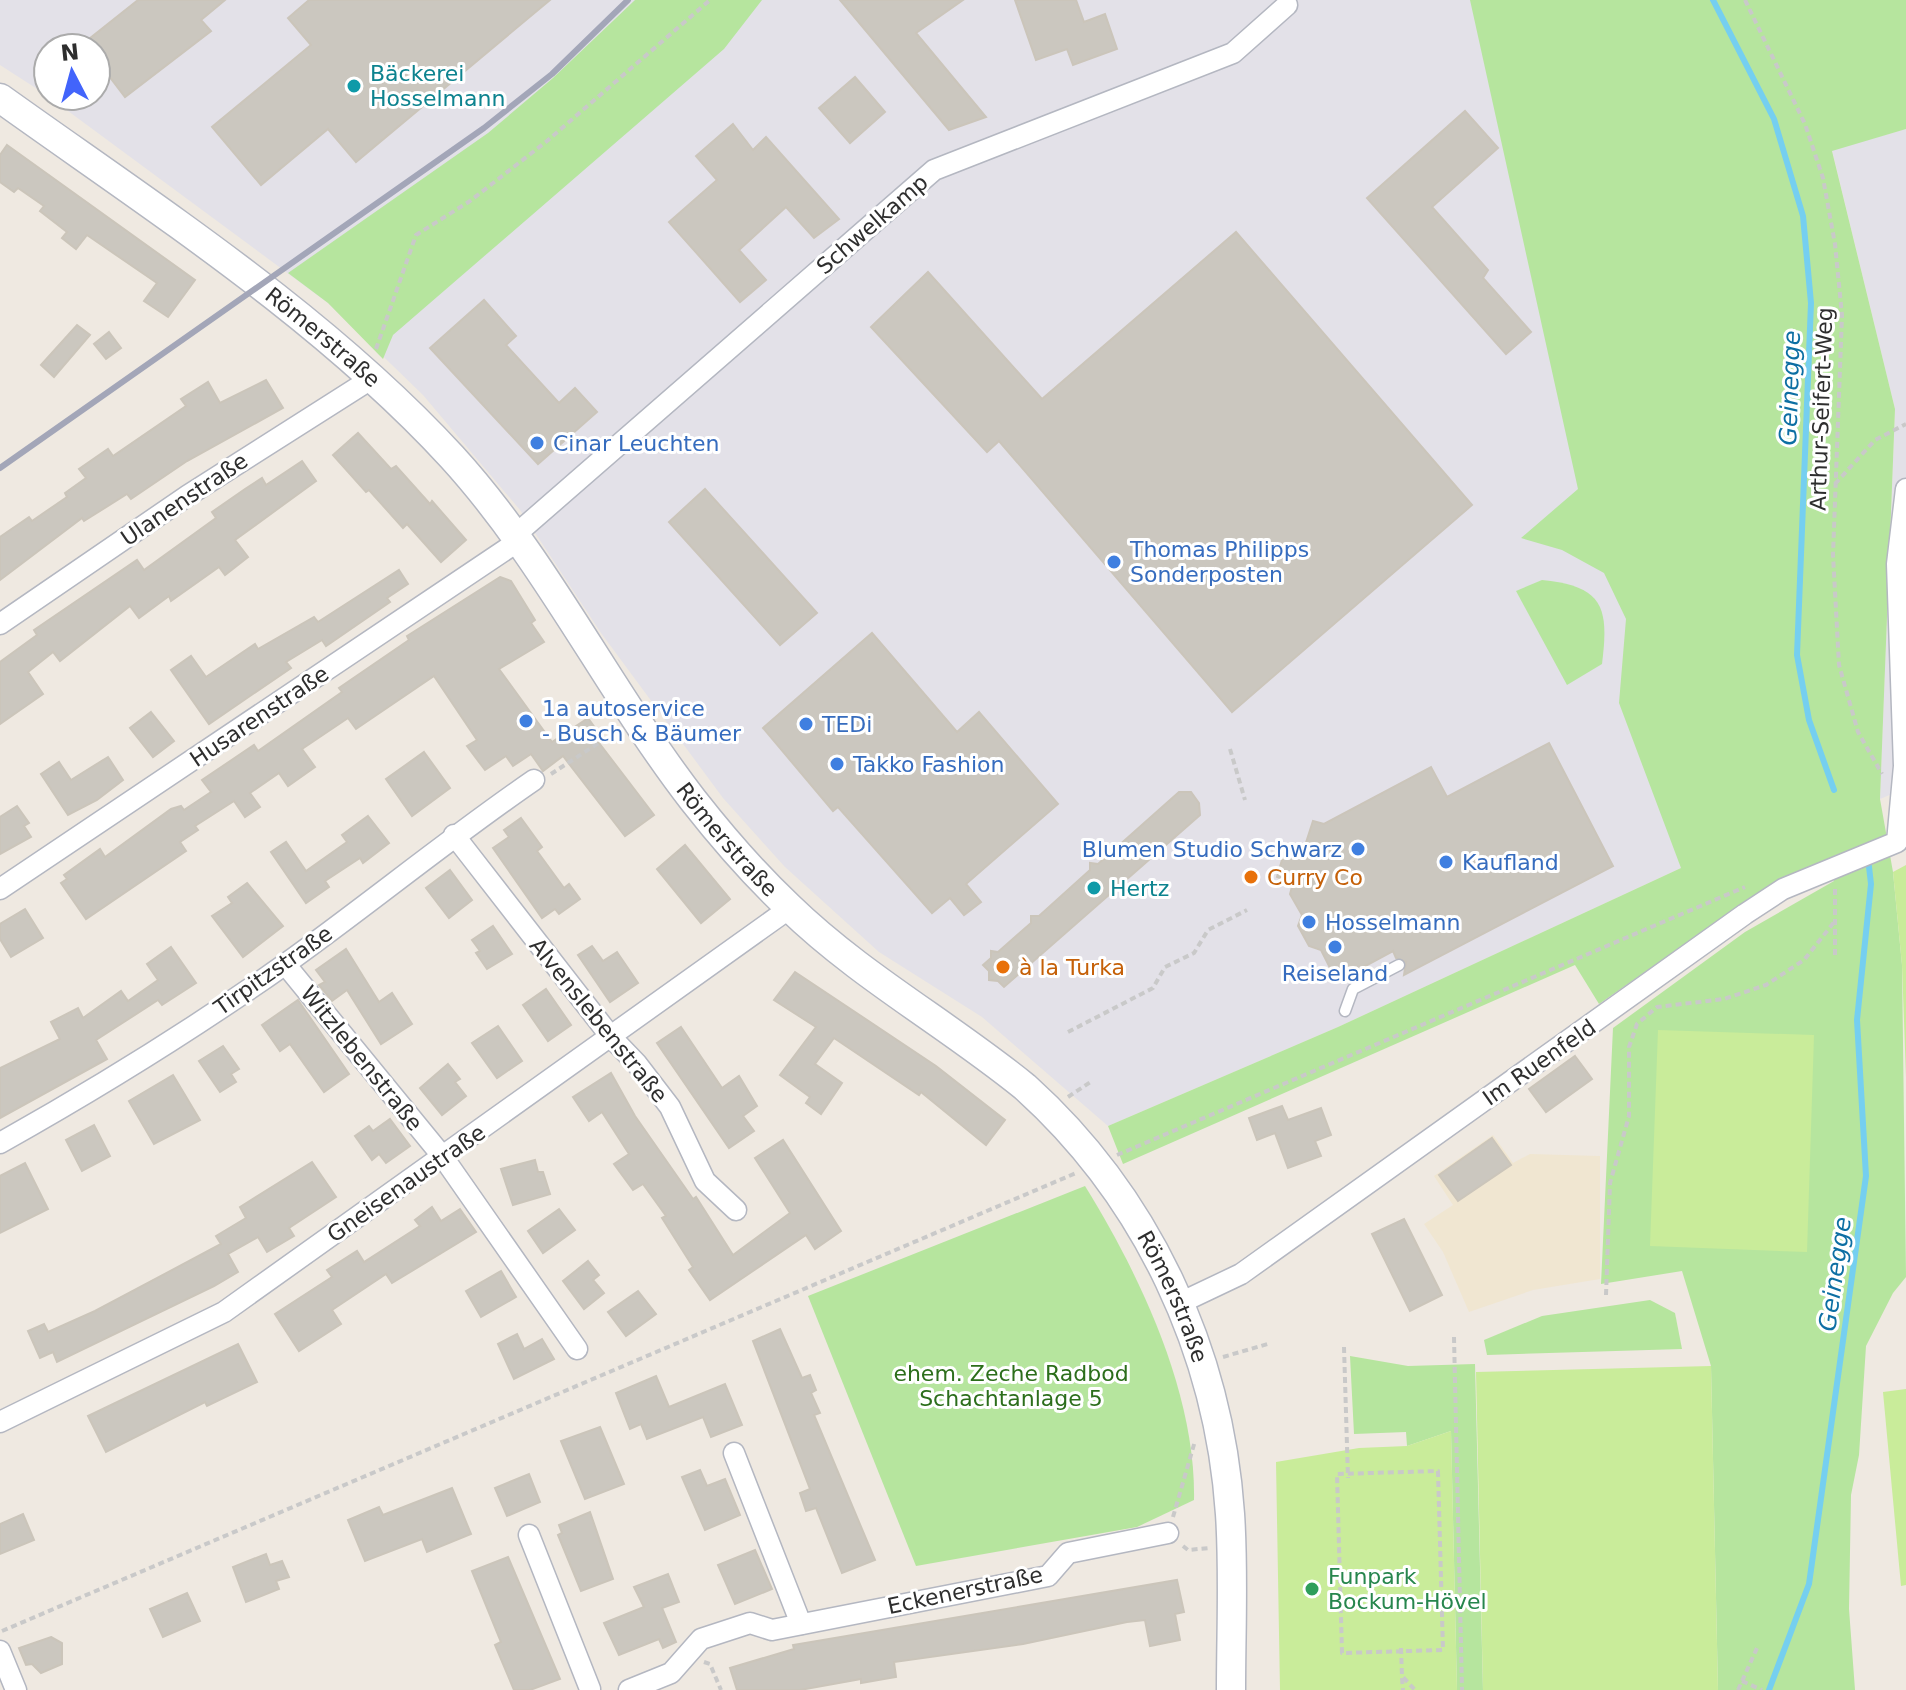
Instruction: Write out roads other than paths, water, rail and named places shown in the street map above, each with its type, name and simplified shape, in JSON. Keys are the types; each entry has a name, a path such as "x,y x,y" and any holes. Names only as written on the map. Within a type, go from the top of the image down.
{"main road":[{"name":"Römerstraße","path":"4,108 260,286 371,379 452,457 516,539 693,800 790,908 983,1053 1050,1109 1097,1164 1144,1231 1180,1303 1204,1362 1230,1514 1231,1690"}],"street":[{"name":"Schwelkamp","path":"516,539 934,170 1233,53 1287,5"},
{"name":"Ulanenstraße","path":"0,624 187,496 371,379"},
{"path":"1902,840 1904,766 1897,564 1906,489"},
{"name":"Husarenstraße","path":"0,889 516,539"},
{"name":"Tirpitzstraße","path":"0,1143 123,1074 285,964 454,835 534,780"},
{"name":"Alvenslebenstraße","path":"454,835 611,1037 637,1064 670,1107 705,1181 736,1210"},
{"name":"Im Ruenfeld","path":"1180,1303 1241,1274 1783,889 1902,840"},
{"name":"Gneisenaustraße","path":"0,1422 224,1312 790,908"},
{"name":"Witzlebenstraße","path":"285,964 443,1157 577,1349"},
{"path":"734,1453 801,1624"},
{"name":"Eckenerstraße","path":"629,1690 671,1673 701,1639 750,1623 772,1630 1048,1576 1068,1553 1168,1533"},
{"path":"529,1535 590,1690"},
{"path":"0,1651 16,1690"}],"lane":[{"path":"1345,1011 1353,989 1399,965"}],"waterway":[{"name":"Geinegge","path":"1713,0 1774,119 1803,216 1811,303 1797,655 1809,720 1834,790"},
{"name":"Geinegge","path":"1769,1690 1809,1584 1866,1176 1857,1020 1871,884 1868,858"}],"railway":[{"path":"0,468 484,128 552,74 628,0"}],"place":[{"name":"Bäckerei Hosselmann","path":"354,86"},
{"name":"Cinar Leuchten","path":"537,443"},
{"name":"Thomas Philipps Sonderposten","path":"1114,562"},
{"name":"1a autoservice - Busch & Bäumer","path":"526,721"},
{"name":"TEDi","path":"806,724"},
{"name":"Takko Fashion","path":"837,764"},
{"name":"Blumen Studio Schwarz","path":"1358,849"},
{"name":"Kaufland","path":"1446,862"},
{"name":"Curry Co","path":"1251,877"},
{"name":"Hertz","path":"1094,888"},
{"name":"Hosselmann","path":"1309,922"},
{"name":"Reiseland","path":"1335,947"},
{"name":"à la Turka","path":"1003,967"},
{"name":"Funpark Bockum-Hövel","path":"1312,1589"}],"park label":[{"name":"ehem. Zeche Radbod Schachtanlage 5","path":"1011,1386"}]}
